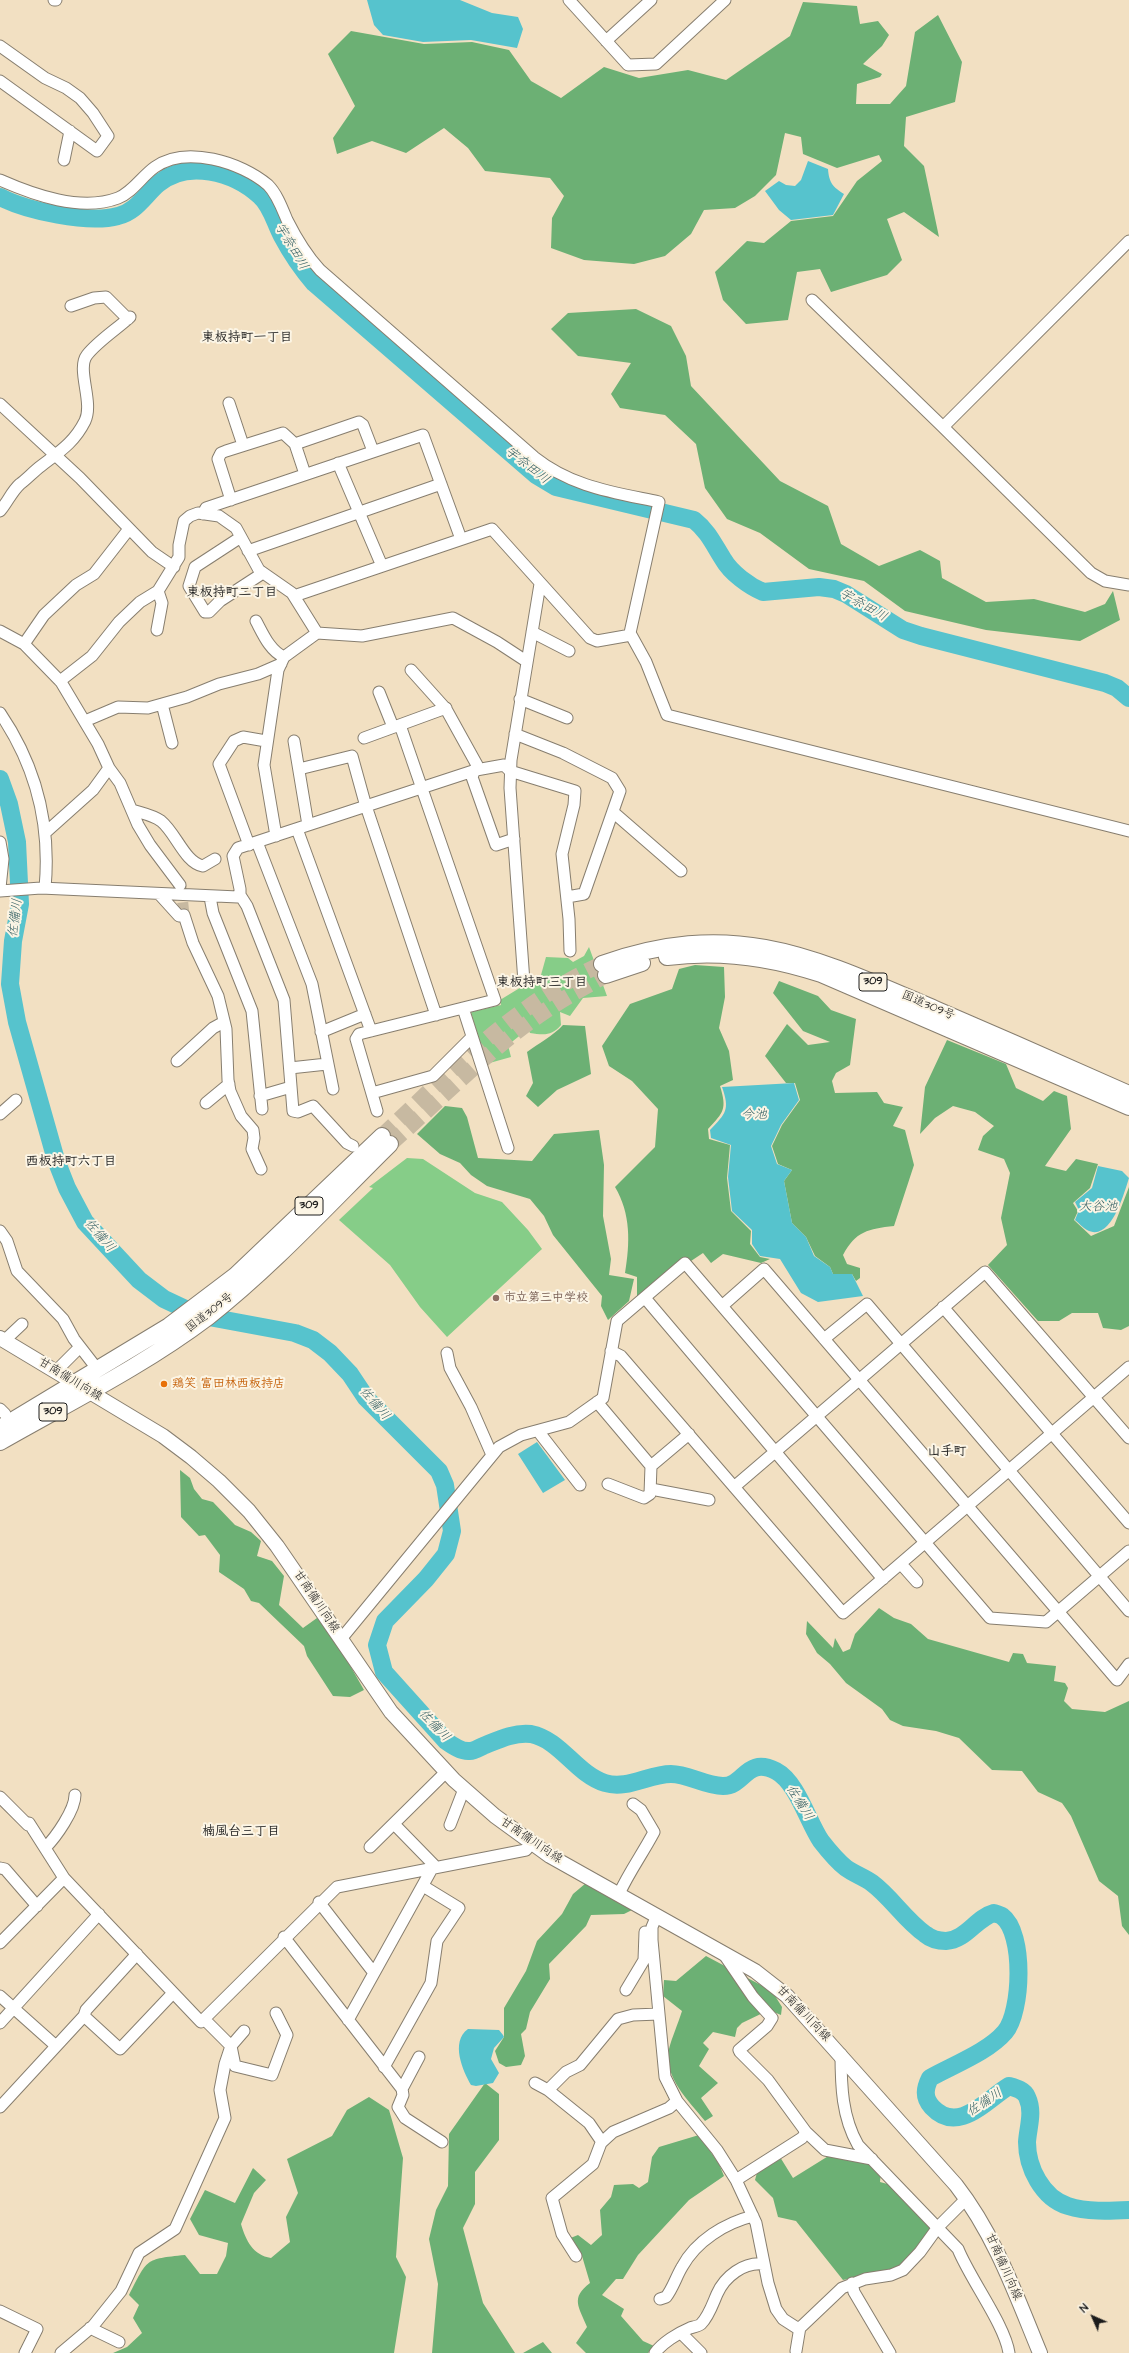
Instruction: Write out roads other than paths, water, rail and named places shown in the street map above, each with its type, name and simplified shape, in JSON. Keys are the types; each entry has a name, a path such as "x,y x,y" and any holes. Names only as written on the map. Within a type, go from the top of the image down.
{"highway":[{"name":"国道309号","path":"1129,1094 864,979 802,955 773,948 741,944 687,943 657,948 604,970 662,958 685,955 747,956 793,964 821,974 1129,1107"},
{"name":"国道309号","path":"0,1442 118,1377 154,1345 235,1276 386,1140 252,1279 208,1317 154,1345 98,1370 75,1384 2,1417"}],"main road":[{"name":"甘南備川向線","path":"2,1339 176,1446 207,1470 235,1496 277,1546 391,1712 446,1772 464,1789 531,1844 619,1894 655,1918 724,1954 777,1987 801,2009 980,2217 998,2253 1040,2353"}],"street":[{"path":"606,41 651,0"},
{"path":"572,1 628,65 656,64 725,0"},
{"path":"0,46 45,78 66,88 80,98 93,113 108,136 97,151 0,81"},
{"path":"64,160 70,131"},
{"path":"0,180 41,195 92,203 119,198 154,168 172,159 182,157 207,159 249,173 270,186 302,248 320,270 534,457 554,473 567,480 597,489 659,502 631,635 646,662 667,715 1129,831"},
{"path":"943,427 1129,240"},
{"path":"0,511 20,484 64,450 86,420 88,391 83,368 86,356 129,318 106,297 94,298 71,306"},
{"path":"812,300 1091,573 1105,581 1129,585"},
{"path":"229,403 244,445"},
{"path":"0,404 80,478 152,552 174,567"},
{"path":"295,444 358,422 363,425 373,451"},
{"path":"231,500 218,459 221,453 226,451 283,433 295,444 305,474"},
{"path":"203,514 206,508 424,435 461,539"},
{"path":"338,463 382,566"},
{"path":"248,551 441,484"},
{"path":"60,681 92,656 119,622 140,602 158,591 179,557 179,545 184,521 190,516 212,514 227,520 242,537 248,551 263,573 294,596 316,633"},
{"path":"24,644 44,615 76,585 94,574 129,529"},
{"path":"294,596 492,529 540,584 593,640 626,637 631,635"},
{"path":"242,537 195,567 189,586 205,612 209,612 220,601 263,573"},
{"path":"524,982 510,771 526,661 540,584"},
{"path":"157,630 162,603 158,591"},
{"path":"85,720 118,707 148,708 187,697 219,684 258,674 283,660 316,633 362,636 453,618 498,642 526,661"},
{"path":"256,621 270,646 283,660"},
{"path":"0,632 14,641 24,644 60,681 85,720 109,768 120,783 150,845 180,885"},
{"path":"532,632 569,651"},
{"path":"276,836 264,765 266,741 283,660"},
{"path":"411,670 446,708 477,765 472,778 496,844 514,839"},
{"path":"377,1111 356,1039 359,1034 495,1000 422,788 397,726 379,692"},
{"path":"520,699 567,718"},
{"path":"162,704 172,744"},
{"path":"364,738 446,708"},
{"path":"0,713 16,738 31,768 45,833 43,888"},
{"path":"515,734 563,753 612,778 620,791 584,894 567,897"},
{"path":"266,741 243,737 234,741 220,764 312,984 333,1090"},
{"path":"294,741 308,825"},
{"path":"299,769 352,756 366,806 436,1015"},
{"path":"353,1146 347,1143 313,1106 298,1112 293,1111 284,1000 247,906 240,895 240,889 232,856 238,848 475,771 500,764 504,765 510,771 575,791 574,805 562,854 567,897 570,951"},
{"path":"45,833 90,794 109,768"},
{"path":"132,810 160,820 176,838 194,863 203,866 215,860"},
{"path":"613,812 681,871"},
{"path":"297,829 371,1031"},
{"path":"0,842 1,889 43,888 210,897 238,897 240,895"},
{"path":"160,895 179,916 184,915 196,950 218,996 228,1049 229,1084 242,1116 253,1130 254,1138 252,1149 261,1170"},
{"path":"210,897 213,913 252,1011 262,1109"},
{"path":"463,1008 508,1148"},
{"path":"321,1032 365,1014"},
{"path":"177,1061 214,1028 224,1022"},
{"path":"372,1093 433,1076 472,1037"},
{"path":"290,1068 327,1064"},
{"path":"206,1103 229,1084"},
{"path":"260,1096 291,1087"},
{"path":"0,1114 16,1100"},
{"path":"0,1231 7,1242 17,1271 62,1319 80,1347 98,1370"},
{"path":"341,1639 492,1455 511,1439 569,1422 602,1398 617,1321 686,1263 990,1618 1046,1622 1129,1551"},
{"path":"722,1306 764,1269 1116,1680 1129,1664"},
{"path":"734,1486 985,1272 1129,1438"},
{"path":"644,1298 882,1579"},
{"path":"824,1339 867,1304 1129,1611"},
{"path":"943,1307 1129,1523"},
{"path":"2,1339 22,1324"},
{"path":"55,1372 80,1347"},
{"path":"611,1351 621,1356 843,1613 1010,1471 1129,1367"},
{"path":"447,1353 450,1368 472,1407 492,1455"},
{"path":"597,1402 651,1466 650,1494 644,1498 608,1484"},
{"path":"538,1430 580,1485"},
{"path":"651,1466 689,1434"},
{"path":"651,1489 709,1500"},
{"path":"901,1564 916,1582"},
{"path":"370,1847 446,1772"},
{"path":"450,1825 464,1789"},
{"path":"45,1848 68,1816 74,1804 76,1795"},
{"path":"0,1797 28,1825 29,1823 64,1878 201,2022 319,1902 337,1887 526,1850 531,1844"},
{"path":"619,1894 629,1871 641,1855 654,1832 641,1810 633,1804"},
{"path":"348,2020 434,1865 394,1824"},
{"path":"0,1868 5,1869 37,1906"},
{"path":"0,1943 64,1878"},
{"path":"384,2067 431,1983 437,1941 459,1908 423,1886"},
{"path":"319,1902 374,1973"},
{"path":"0,2024 99,1914"},
{"path":"626,1990 644,1960 645,1928 648,1921 655,1918"},
{"path":"655,1918 652,1940 663,2070 677,2102 717,2150 736,2180 753,2216 763,2264 776,2309 790,2325 800,2327"},
{"path":"284,1938 402,2089 403,2095 398,2107 405,2118 442,2142"},
{"path":"0,2107 84,2016 86,2010 137,1954"},
{"path":"724,1954 753,1997 772,2018 771,2022 739,2050 740,2052 768,2080 806,2132 825,2150 874,2160"},
{"path":"84,2016 120,2049 173,1993"},
{"path":"0,1996 56,2046"},
{"path":"204,2019 231,2046 235,2066 272,2074 287,2035 276,2013"},
{"path":"548,2090 566,2072 580,2065 618,2019 633,2015 659,2014"},
{"path":"65,2352 90,2328 121,2291 139,2253 175,2230 225,2118 221,2082 231,2046 244,2031"},
{"path":"841,2054 840,2094 852,2135 858,2145 958,2249 966,2269 994,2318 1008,2353"},
{"path":"402,2089 419,2057"},
{"path":"535,2083 548,2090 590,2123 602,2142"},
{"path":"576,2256 562,2234 552,2198 593,2164 602,2142 613,2132 669,2108 677,2102"},
{"path":"736,2180 802,2138 806,2132"},
{"path":"796,2351 800,2327 809,2320 833,2295 852,2283 903,2270 920,2252 938,2227 966,2199"},
{"path":"660,2299 666,2297 682,2266 694,2249 715,2232 736,2220 753,2216"},
{"path":"654,2353 681,2333 701,2325 714,2303 717,2293 738,2270 745,2266 763,2264"},
{"path":"852,2283 854,2292 890,2353"},
{"path":"0,2311 37,2329 25,2353"},
{"path":"90,2328 119,2342"},
{"path":"681,2333 701,2353"}],"water":[{"path":"367,0 460,0 492,13 518,17 523,29 517,48 471,40 423,42 383,35 374,25"},
{"path":"808,161 828,169 829,178 832,184 844,194 833,215 791,220 779,210 765,191 779,181 786,185 795,186 801,180"},
{"name":"今池","path":"794,1083 799,1100 781,1125 771,1146 777,1164 792,1170 784,1181 792,1223 806,1237 814,1256 830,1267 833,1274 852,1274 863,1296 818,1302 801,1293 780,1259 760,1256 752,1244 752,1230 732,1211 728,1177 731,1145 711,1138 710,1130 725,1111 726,1101 722,1087"},
{"name":"大谷池","path":"1098,1166 1122,1171 1129,1178 1120,1204 1110,1223 1103,1229 1095,1232 1087,1230 1075,1220 1079,1210 1075,1202 1092,1188"},
{"path":"537,1442 565,1480 543,1493 518,1454"},
{"path":"468,2029 499,2030 504,2037 494,2048 491,2059 499,2073 493,2083 476,2086 471,2085 462,2065 459,2049 460,2041"}],"waterway":[{"name":"宇奈田川","path":"0,197 26,207 58,215 105,218 118,216 130,211 158,184 170,176 183,172 196,170 210,172 237,180 260,196 267,204 279,231 289,248 314,283 536,475 556,487 694,520 707,533 726,564 735,574 746,583 763,592 819,587 834,589 846,594 903,630 921,636 1105,683 1117,688 1129,698"},
{"name":"佐備川","path":"0,779 9,804 17,842 20,904 13,941 10,984 17,1022 56,1160 67,1188 85,1222 139,1280 164,1299 198,1315 295,1333 313,1340 330,1353 350,1374 366,1398 439,1471 445,1485 452,1531 446,1554 426,1579 385,1621 377,1645 384,1672 446,1741 464,1751 473,1750 512,1735 531,1734 542,1737 551,1743 595,1779 613,1785 622,1785 654,1776 671,1774 723,1786 736,1782 752,1769 766,1767 776,1771 790,1784 802,1803 821,1841 839,1862 879,1889 927,1936 940,1941 953,1940 965,1933 982,1919 994,1913 1002,1916 1009,1925 1015,1938 1018,1955 1018,1991 1011,2022 1005,2032 989,2046 970,2058 930,2078 926,2089 927,2100 932,2107 942,2115 952,2118 972,2112 1009,2086 1020,2090 1026,2095 1030,2108 1027,2142 1030,2161 1033,2171 1044,2189 1059,2202 1075,2208 1098,2211 1129,2210"}],"tunnel":[{"path":"181,886 184,915"},
{"path":"382,1136 459,1064 513,1019 541,998 602,964"},
{"path":"390,1144 481,1061 518,1030 572,994 606,975"}],"place":[{"name":"市立第三中学校","path":"496,1298"},
{"name":"鶏笑 富田林西板持店","path":"164,1384"}],"district":[{"name":"東板持町一丁目","path":"247,338"},
{"name":"東板持町二丁目","path":"232,593"},
{"name":"東板持町三丁目","path":"542,983"},
{"name":"西板持町六丁目","path":"71,1162"},
{"name":"山手町","path":"947,1452"},
{"name":"楠風台三丁目","path":"241,1832"}]}
